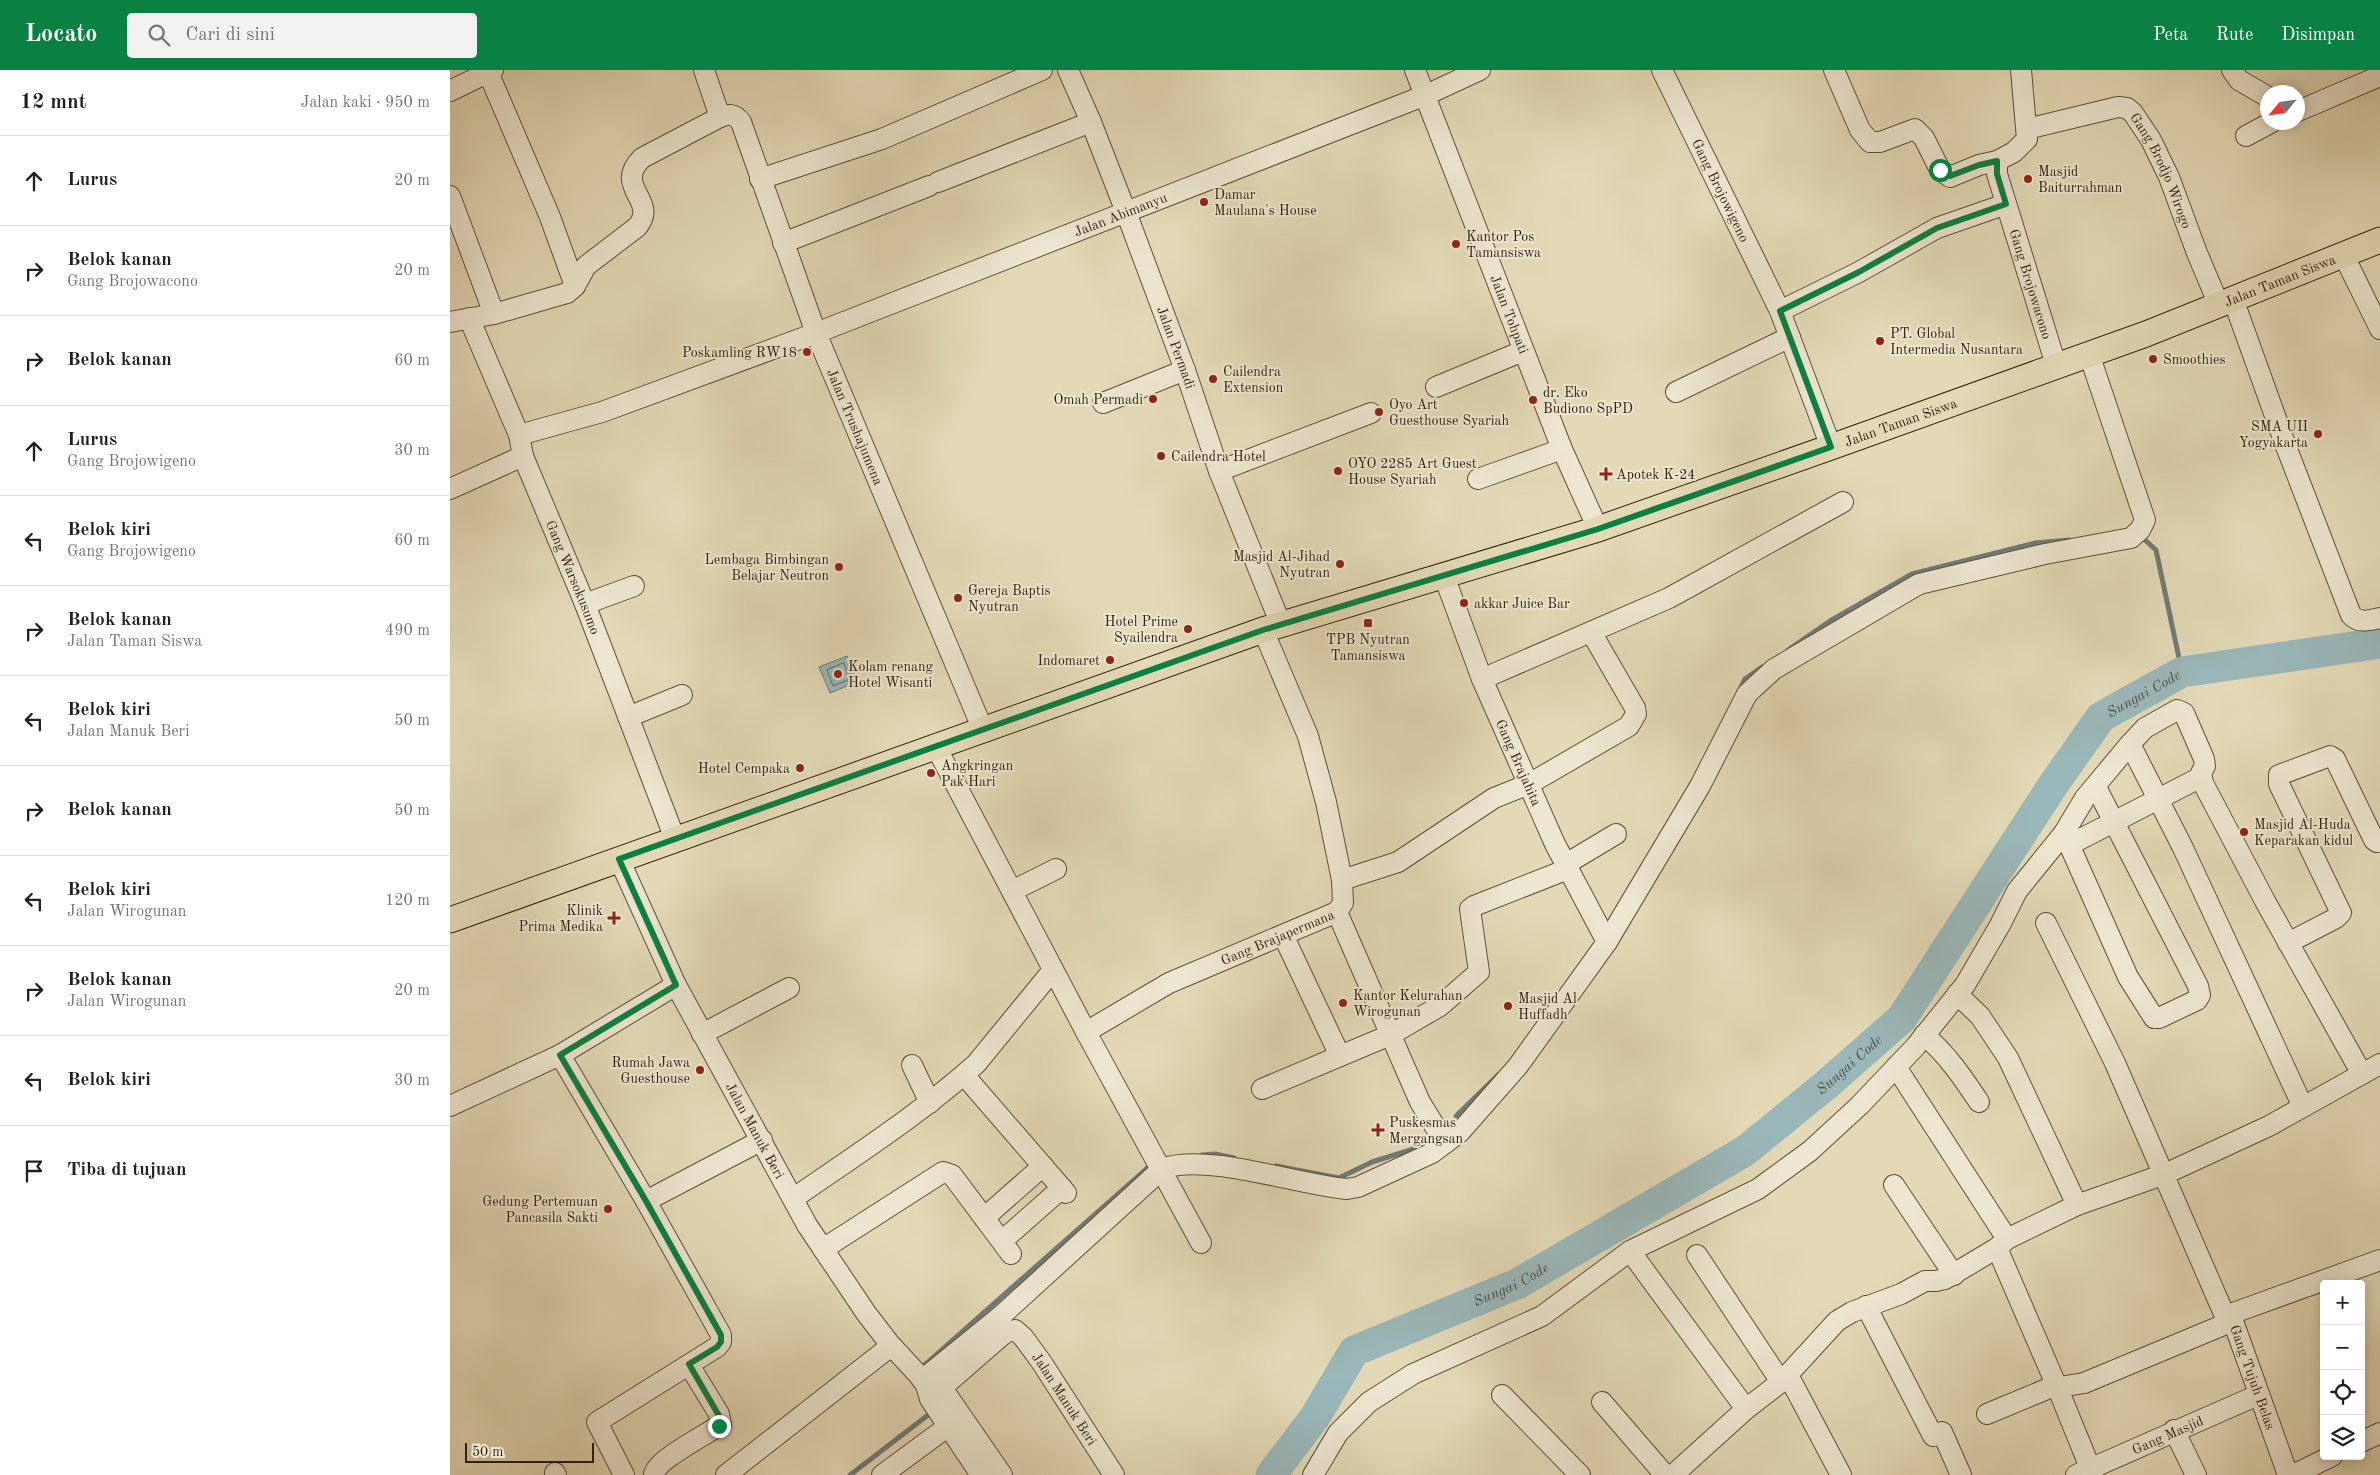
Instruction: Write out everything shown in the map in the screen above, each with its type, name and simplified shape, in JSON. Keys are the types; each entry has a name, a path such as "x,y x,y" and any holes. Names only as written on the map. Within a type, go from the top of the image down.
{"main road":[{"name":"Jalan Taman Siswa","path":"450,920 1272,627 1598,529 1831,447 2146,334 2380,240"}],"street":[{"name":"Jalan Trushajumena","path":"704,70 760,179 816,333 982,730"},
{"path":"760,179 882,139 1042,70"},
{"name":"Jalan Permadi","path":"1068,70 1091,122 1185,370 1272,627"},
{"name":"Jalan Tohpati","path":"1415,70 1562,449 1598,529"},
{"name":"Jalan Abimanyu","path":"519,435 602,412 816,333 1426,95 1480,70"},
{"name":"Gang Brojowigeno","path":"1662,70 1780,311 1831,447"},
{"path":"1834,70 1860,130 1870,142 1880,142 1915,129 1924,138 1940,170 1950,176 1979,165 1997,161 2023,145 2027,139 2027,129 2021,70"},
{"path":"2232,70 2239,80 2260,92"},
{"path":"450,91 490,71 550,217 575,286"},
{"path":"2305,107 2380,76"},
{"name":"Gang Brodjo Wirogo","path":"2027,129 2118,107 2127,108 2133,113 2151,140 2169,177 2197,253 2226,302 2287,449 2351,615 2354,618 2366,621 2380,618"},
{"path":"460,320 494,314 566,293 575,286 586,266 637,227 643,220 645,212 631,179 632,168 642,158 729,118"},
{"path":"783,243 1091,122"},
{"path":"2246,136 2260,128"},
{"name":"Gang Brojowacono","path":"1997,161 1997,174 2056,365"},
{"path":"450,196 494,314"},
{"path":"1780,311 1859,272 1937,228 2006,204"},
{"path":"2343,254 2380,329"},
{"name":"Gang Warsokusumo","path":"460,320 519,435 523,456 584,604 675,839"},
{"path":"1676,392 1790,338"},
{"path":"1436,387 1523,351"},
{"path":"929,1387 1002,1315 1162,1169 1170,1166 1196,1164 1347,1190 1358,1187 1432,1153 1460,1132 1518,1066 1607,942 1700,786 1747,694 1774,670 1919,584 2045,554 2131,538 2140,530 2144,520 2088,354"},
{"path":"1103,403 1185,370"},
{"path":"1220,471 1371,413"},
{"path":"1478,480 1562,449"},
{"path":"450,489 523,456"},
{"path":"1482,679 1700,582 1843,502"},
{"name":"Gang Brajahita","path":"1444,576 1482,679 1567,866 1607,942"},
{"path":"584,604 634,586"},
{"name":"Gang Brajapermana","path":"1086,1032 1169,983 1337,912 1343,903 1342,880 1326,802 1308,736 1272,627"},
{"path":"1342,880 1398,862 1494,798 1529,784 1629,726 1636,714 1635,708 1591,632"},
{"path":"628,717 682,695"},
{"path":"1313,1475 1338,1433 1369,1402 1413,1374 1542,1316 1630,1251 1732,1202 1777,1177 1810,1151 1860,1105 1896,1067 1957,994 1978,965 2017,892 2067,839 2085,798 2130,744 2145,728 2180,709 2184,713 2204,759 2205,766 2201,777 2288,943 2362,1074"},
{"path":"2130,744 2183,848 2303,1107"},
{"path":"936,747 1086,1032 1201,1243"},
{"path":"2288,943 2342,913 2279,784 2279,775 2330,756 2335,759 2374,840 2380,841"},
{"path":"2067,839 2114,821 2201,777"},
{"path":"2067,839 2128,977 2154,1018 2159,1018 2197,1000 2200,994 2198,986 2096,787"},
{"path":"1262,1089 1390,1035 1440,1006 1479,972 1469,914 1474,906 1567,866 1616,834"},
{"name":"Jalan Manuk Beri","path":"619,859 676,985 807,1224 849,1289 891,1346 929,1387 955,1421"},
{"path":"1012,891 1056,869"},
{"path":"1337,912 1420,1102 1445,1143"},
{"name":"Gang Tujuh Belas","path":"2046,923 2115,1063 2229,1318 2288,1475"},
{"path":"1283,935 1340,1056"},
{"path":"794,1198 930,1103 964,1075 976,1064 1054,970"},
{"path":"450,1106 560,1055 676,985"},
{"path":"702,1034 789,988"},
{"path":"1957,994 1980,1016 2008,1058 2077,1205"},
{"path":"1924,1034 1957,1070 1979,1102"},
{"path":"560,1055 646,1201 721,1335 721,1342 717,1347 597,1422 624,1475"},
{"path":"1673,1475 1746,1409 1784,1379 1837,1321 1866,1306 1901,1294 1925,1281 1936,1281 1954,1275 2002,1244 2077,1205 2165,1174 2269,1126 2380,1064"},
{"path":"912,1065 930,1103"},
{"path":"1896,1067 2002,1244 2058,1389 2086,1473"},
{"path":"823,1249 943,1172 952,1175 1007,1248 1064,1191 964,1075"},
{"path":"646,1201 762,1140"},
{"path":"984,1218 1043,1166"},
{"path":"1894,1185 1954,1275"},
{"path":"1630,1251 1746,1409"},
{"path":"1697,1255 1784,1379 1840,1475"},
{"path":"1987,1414 2047,1389 2084,1384 2229,1318 2380,1260"},
{"path":"1866,1306 1933,1436 1942,1432 1962,1475"},
{"name":"Jalan Manuk Beri","path":"929,1387 1006,1332 1015,1330 1023,1337 1042,1363 1114,1475"},
{"path":"726,1475 891,1346"},
{"path":"654,1475 656,1469 686,1444 721,1424 719,1414 689,1364"},
{"path":"1502,1395 1580,1475"},
{"name":"Gang Masjid","path":"2086,1473 2174,1430 2258,1395"},
{"path":"1602,1402 1665,1475"},
{"path":"882,1475 955,1421"},
{"path":"955,1421 981,1475"},
{"path":"955,1421 1002,1475"},
{"path":"2174,1430 2196,1475"},
{"path":"2365,1440 2380,1433"},
{"path":"2293,1475 2324,1460"}],"water":[{"name":"Kolam renang Hotel Wisanti","path":"847,656 857,682 830,693 819,667"}],"waterway":[{"path":"1788,650 1830,621 1912,574 2035,543 2069,540"},
{"path":"2145,540 2156,550 2182,672"},
{"name":"Sungai Code","path":"1271,1475 1315,1417 1354,1351 1517,1284 1745,1151 1826,1085 1902,1018 2053,785 2101,717 2182,672 2380,643"},
{"path":"1739,691 1745,679 1762,667"},
{"path":"1456,1116 1499,1074"},
{"path":"1276,1166 1339,1178 1372,1162 1420,1147"},
{"path":"1202,1155 1215,1154 1234,1158"},
{"path":"920,1369 1153,1163"},
{"path":"850,1475 932,1412"}],"place":[{"name":"Masjid Baiturrahman","path":"2028,179"},
{"name":"Damar Maulana's House","path":"1204,202"},
{"name":"Kantor Pos Tamansiswa","path":"1456,244"},
{"name":"PT. Global Intermedia Nusantara","path":"1880,341"},
{"name":"Poskamling RW18","path":"807,352"},
{"name":"Smoothies","path":"2153,359"},
{"name":"Cailendra Extension","path":"1213,379"},
{"name":"Omah Permadi","path":"1153,399"},
{"name":"dr. Eko Budiono SpPD","path":"1533,400"},
{"name":"Oyo Art Guesthouse Syariah","path":"1379,412"},
{"name":"SMA UII Yogyakarta","path":"2318,434"},
{"name":"Cailendra Hotel","path":"1161,456"},
{"name":"OYO 2285 Art Guest House Syariah","path":"1338,471"},
{"name":"Apotek K-24","path":"1606,474"},
{"name":"Masjid Al-Jihad Nyutran","path":"1340,564"},
{"name":"Lembaga Bimbingan Belajar Neutron","path":"839,567"},
{"name":"Gereja Baptis Nyutran","path":"958,598"},
{"name":"akkar Juice Bar","path":"1464,603"},
{"name":"TPB Nyutran Tamansiswa","path":"1368,623"},
{"name":"Hotel Prime Syailendra","path":"1188,629"},
{"name":"Indomaret","path":"1110,660"},
{"name":"Kolam renang Hotel Wisanti","path":"838,674"},
{"name":"Hotel Cempaka","path":"800,768"},
{"name":"Angkringan Pak Hari","path":"931,773"},
{"name":"Masjid Al-Huda Keparakan kidul","path":"2244,832"},
{"name":"Klinik Prima Medika","path":"614,918"},
{"name":"Kantor Kelurahan Wirogunan","path":"1343,1003"},
{"name":"Masjid Al Huffadh","path":"1508,1006"},
{"name":"Rumah Jawa Guesthouse","path":"700,1070"},
{"name":"Puskesmas Mergangsan","path":"1378,1130"},
{"name":"Gedung Pertemuan Pancasila Sakti","path":"608,1209"}],"route":[{"path":"719,1426 722,1421 719,1414 689,1364 717,1347 721,1342 721,1335 646,1201 560,1055 676,985 619,859 1263,630 1598,529 1831,447 1780,311 1859,272 1937,228 2006,204 1997,174 1997,161 1979,165 1950,176 1940,170"}]}
